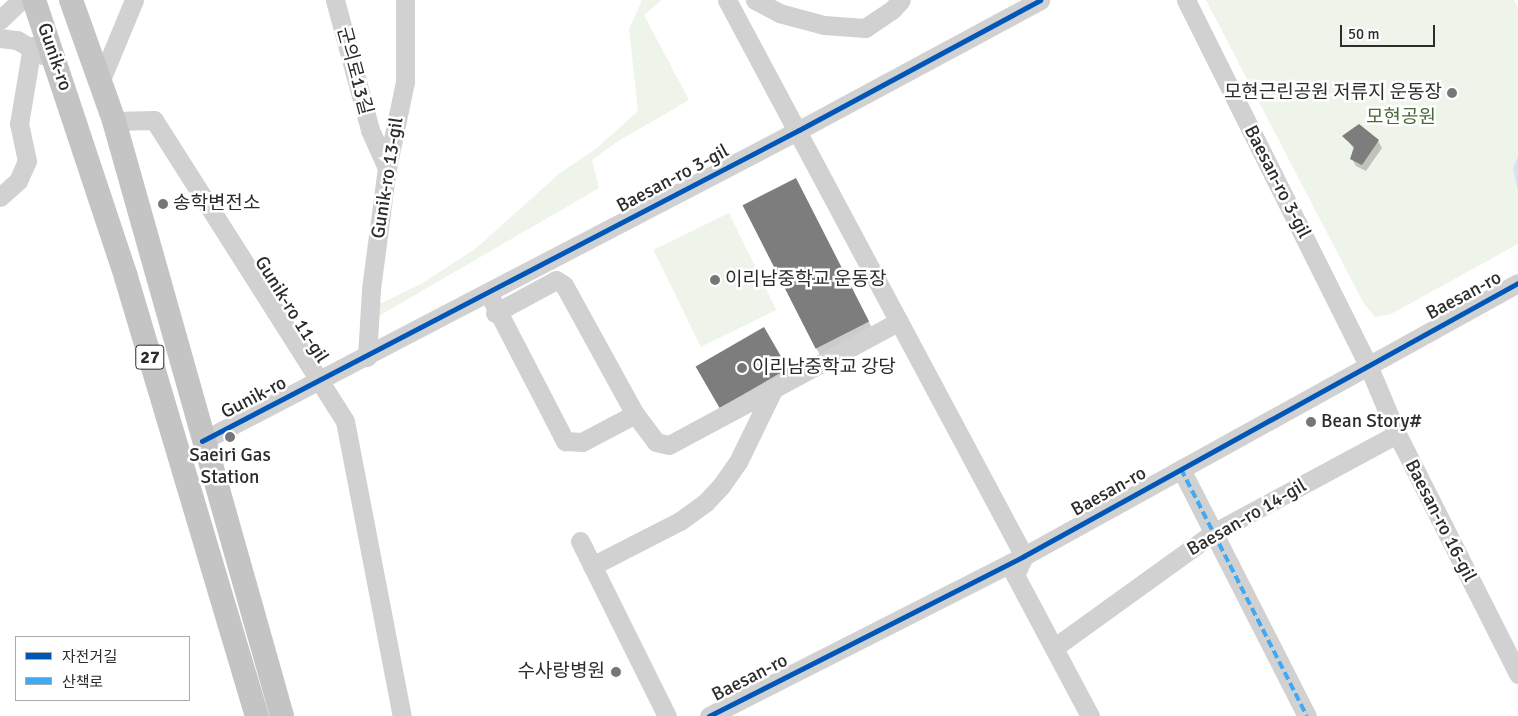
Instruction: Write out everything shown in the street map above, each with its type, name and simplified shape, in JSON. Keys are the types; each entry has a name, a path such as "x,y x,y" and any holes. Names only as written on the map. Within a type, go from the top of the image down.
{"main road":[{"name":"Gunik-ro","path":"34,0 60,70 126,277 257,716"},
{"name":"Gunik-ro","path":"71,0 114,121 202,441 282,716"}],"street":[{"path":"0,20 21,0"},
{"path":"100,82 134,0"},
{"name":"군의로13길","path":"335,0 370,130 387,168"},
{"name":"Gunik-ro 13-gil","path":"367,357 371,290 387,168 405,82 405,0"},
{"path":"727,0 799,130 1024,556 1016,576 1090,716"},
{"path":"755,0 779,13 824,25 865,28 901,0"},
{"name":"Baesan-ro 3-gil","path":"319,382 799,130 1040,0"},
{"name":"Baesan-ro 3-gil","path":"1186,0 1368,364"},
{"path":"0,38 32,46 60,70"},
{"path":"0,197 18,182 28,161 19,124 32,46"},
{"name":"Gunik-ro 11-gil","path":"114,121 154,120 319,382 346,421 402,716"},
{"path":"495,313 556,280 564,285 635,414 656,442 669,445 899,321"},
{"name":"Baesan-ro","path":"720,714 1024,556 1368,364 1518,284"},
{"path":"490,292 495,313 565,441 582,442 635,414"},
{"name":"Baesan-ro 16-gil","path":"1368,364 1397,434 1518,674"},
{"name":"Gunik-ro","path":"202,441 319,382"},
{"path":"592,566 680,521 706,502 721,486 738,462 774,388"},
{"name":"Baesan-ro 14-gil","path":"1055,647 1213,533 1397,434"},
{"path":"1181,469 1308,716"},
{"path":"580,541 667,716"}],"green space":[{"path":"642,0 662,0 644,15 689,100 617,142 592,160 599,188 372,320 369,309 421,284 475,249 560,173 597,148 638,111 629,29"},
{"name":"모현공원","path":"1206,0 1514,0 1518,8 1518,244 1391,314 1375,317 1364,304"},
{"name":"이리남중학교 운동장","path":"729,213 776,310 701,347 654,250"}],"water":[{"path":"1518,156 1518,191 1513,169"}],"building":[{"path":"1359,124 1379,140 1362,165 1350,159 1354,147 1342,136"},
{"path":"796,178 869,321 816,349 743,205"},
{"name":"이리남중학교 강당","path":"764,327 788,369 720,408 696,367"}],"marked path":[{"path":"1181,469 1307,716"}],"cycle path":[{"path":"202,441 799,130 1040,0"},
{"path":"709,716 1024,556 1518,283"}],"place":[{"name":"모현근린공원 저류지 운동장","path":"1452,93"},
{"name":"송학변전소","path":"163,204"},
{"name":"이리남중학교 운동장","path":"715,280"},
{"name":"이리남중학교 강당","path":"742,368"},
{"name":"Bean Story#","path":"1311,422"},
{"name":"Saeiri Gas Station","path":"230,437"},
{"name":"수사랑병원","path":"616,672"}]}
